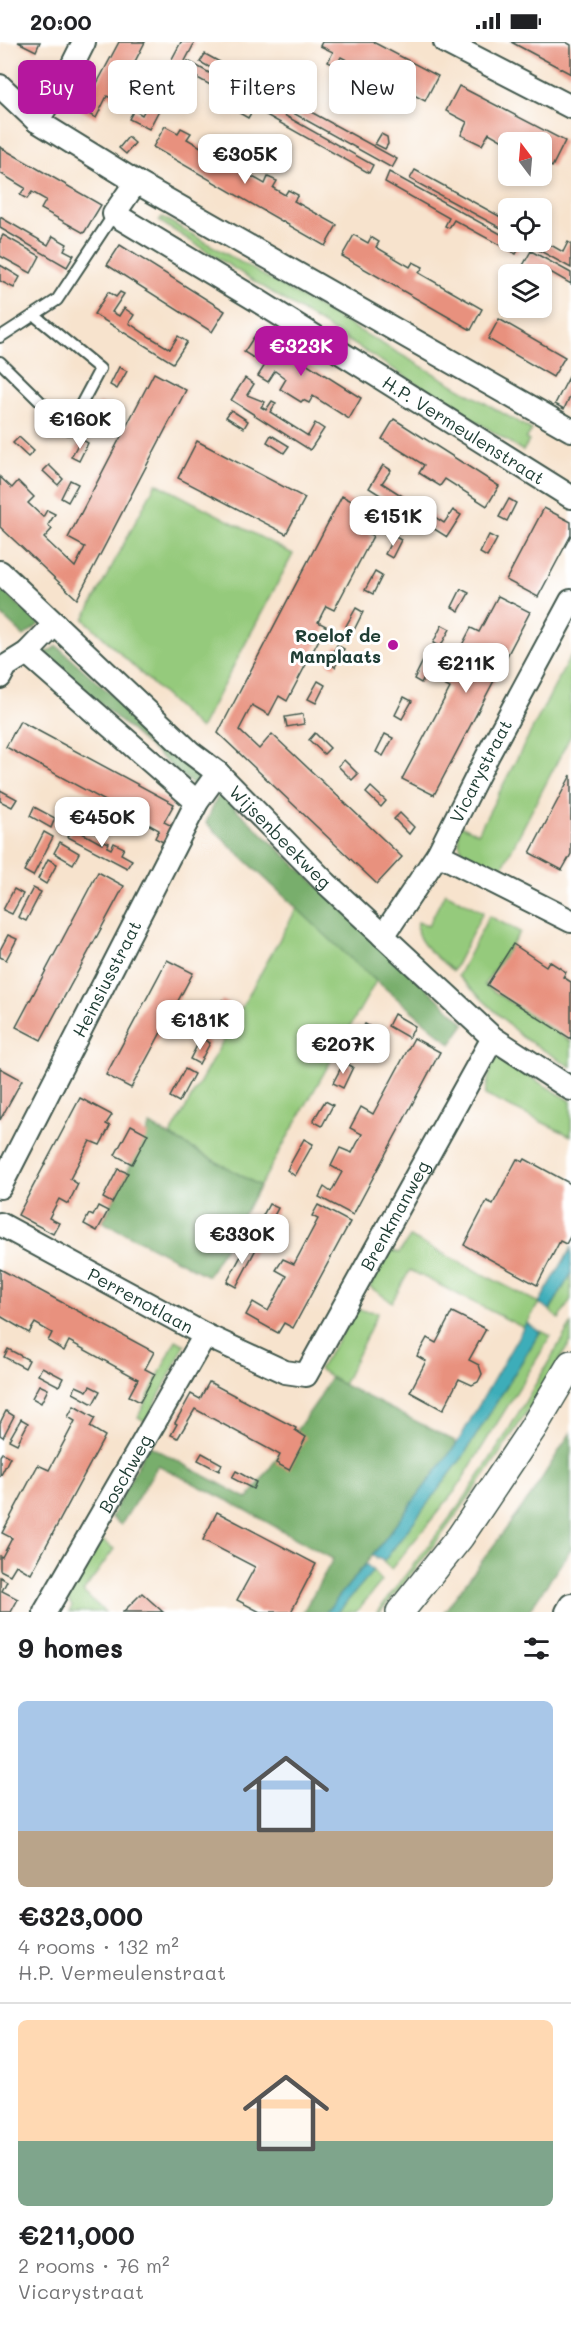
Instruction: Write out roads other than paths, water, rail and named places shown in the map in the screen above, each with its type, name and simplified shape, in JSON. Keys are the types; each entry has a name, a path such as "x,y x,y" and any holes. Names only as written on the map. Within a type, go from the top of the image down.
{"street":[{"path":"37,121 71,68 84,42"},
{"path":"445,42 571,107"},
{"path":"0,86 37,121 136,182 571,430"},
{"path":"114,214 136,182"},
{"name":"H.P. Vermeulenstraat","path":"114,214 255,299 571,497"},
{"name":"Wijsenbeekweg","path":"0,572 190,752 218,773 326,883 493,1038 571,1089"},
{"name":"Vicarystraat","path":"383,936 438,854 489,753 571,601"},
{"path":"0,677 6,666 27,653 55,624"},
{"path":"27,653 197,802"},
{"name":"Heinsiusstraat","path":"0,1187 197,802 218,773"},
{"path":"438,854 571,921"},
{"name":"Brenkmanweg","path":"285,1372 306,1375 493,1038"},
{"name":"Perrenotlaan","path":"0,1224 205,1335 285,1372"},
{"name":"Boschweg","path":"45,1612 205,1335"},
{"path":"400,1612 460,1538 533,1428 571,1364"},
{"path":"567,1612 571,1605"}],"lane":[{"path":"0,337 57,300 114,214"},
{"path":"0,362 68,429 100,369 34,315"}],"water":[{"path":"571,1248 571,1274 550,1310 539,1303"},
{"path":"526,1323 540,1332 462,1458 384,1561 372,1556 456,1445"},
{"path":"366,1564 373,1571 338,1612 326,1612"}],"place":[{"name":"Roelof de Manplaats","path":"393,645"}]}
